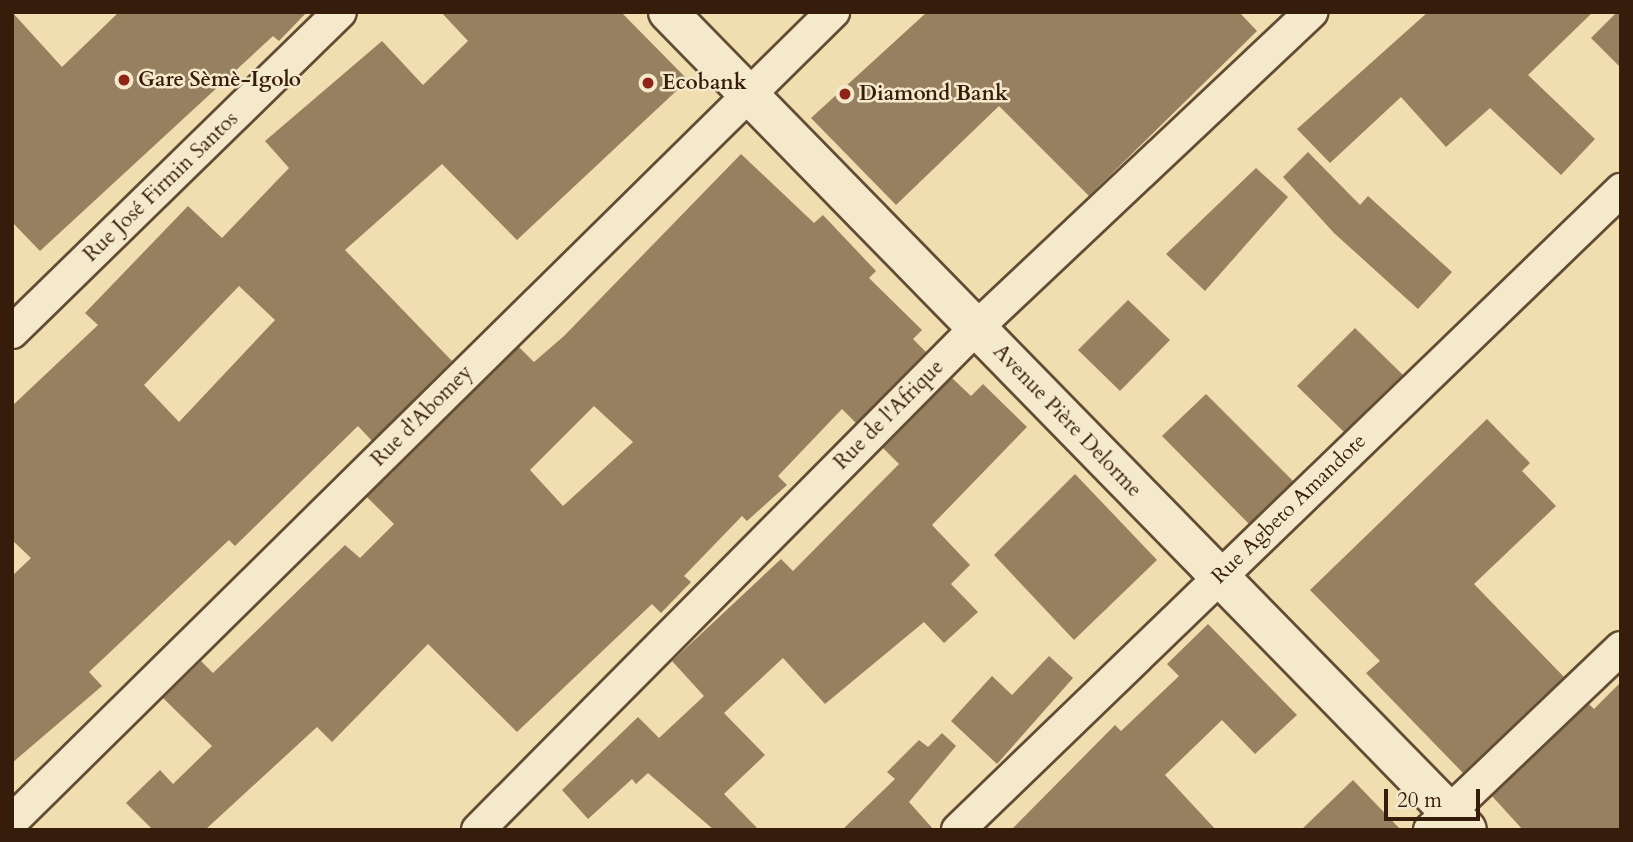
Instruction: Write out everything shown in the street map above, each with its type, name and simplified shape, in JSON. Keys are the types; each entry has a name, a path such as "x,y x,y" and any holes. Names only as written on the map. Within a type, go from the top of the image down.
{"main road":[{"name":"Avenue Pière Delorme","path":"668,12 1219,576 1449,823"}],"street":[{"name":"Rue José Firmin Santos","path":"12,332 340,12"},
{"name":"Rue d'Abomey","path":"12,821 833,12"},
{"name":"Rue de l'Afrique","path":"478,830 976,328 1311,12"},
{"name":"Rue Agbeto Amandote","path":"958,830 1621,190"},
{"path":"1449,823 1621,648"}],"building":[{"path":"12,12 62,67 119,12 307,12 279,41 273,36 40,251 12,222"},
{"path":"441,12 621,12 688,80 517,240 442,164 345,250 452,361 372,441 358,426 235,546 229,540 89,672 102,686 12,763 12,576 31,558 12,540 12,406 98,325 85,313 188,206 222,238 289,168 265,141 382,41 423,85 468,41","holes":["239,286 275,320 179,422 144,385"]},
{"path":"927,12 1239,12 1257,31 1089,196 999,106 896,205 811,118"},
{"path":"1428,12 1593,12 1528,75 1595,139 1561,175 1490,108 1446,147 1401,97 1330,163 1297,129"},
{"path":"1617,12 1621,12 1621,68 1591,38"},
{"path":"1308,152 1360,205 1368,196 1452,272 1418,309 1334,233 1283,177"},
{"path":"741,154 814,223 823,215 876,271 869,278 922,330 913,339 926,352 856,423 842,409 778,476 787,485 747,521 742,516 684,576 691,582 661,613 652,604 517,732 428,644 332,742 317,727 205,830 153,830 126,803 160,770 173,784 212,746 163,698 201,661 213,673 345,545 360,558 394,524 367,497 519,347 534,362 564,336","holes":["594,406 633,442 563,506 530,470"]},
{"path":"1256,168 1288,197 1205,291 1166,254"},
{"path":"1128,300 1170,340 1120,391 1078,350"},
{"path":"1355,328 1403,375 1344,432 1297,386"},
{"path":"952,378 971,396 983,384 1027,427 932,525 970,565 951,584 978,612 944,643 924,622 825,704 783,658 724,713 765,755 724,794 759,830 714,830 648,773 636,784 632,779 588,819 562,790 638,717 659,738 704,696 672,661 781,559 793,571 899,464 883,448"},
{"path":"1206,394 1293,481 1249,524 1162,436"},
{"path":"1487,419 1530,463 1522,471 1556,506 1474,584 1564,677 1463,773 1366,673 1380,661 1310,590"},
{"path":"1075,474 1157,560 1074,640 994,555"},
{"path":"1208,624 1297,715 1255,754 1222,720 1165,775 1216,830 1011,830 1115,725 1121,731 1179,676 1167,664"},
{"path":"1049,656 1073,678 997,764 951,721 992,676 1012,695"},
{"path":"1621,682 1621,830 1523,830 1492,796 1589,704 1594,709"},
{"path":"942,733 956,746 909,802 934,830 842,830 895,779 887,772 919,740 928,747"},
{"path":"1353,780 1401,830 1301,830"}],"place":[{"name":"Gare Sèmè-Igolo","path":"124,80"},
{"name":"Ecobank","path":"648,83"},
{"name":"Diamond Bank","path":"845,94"}]}
